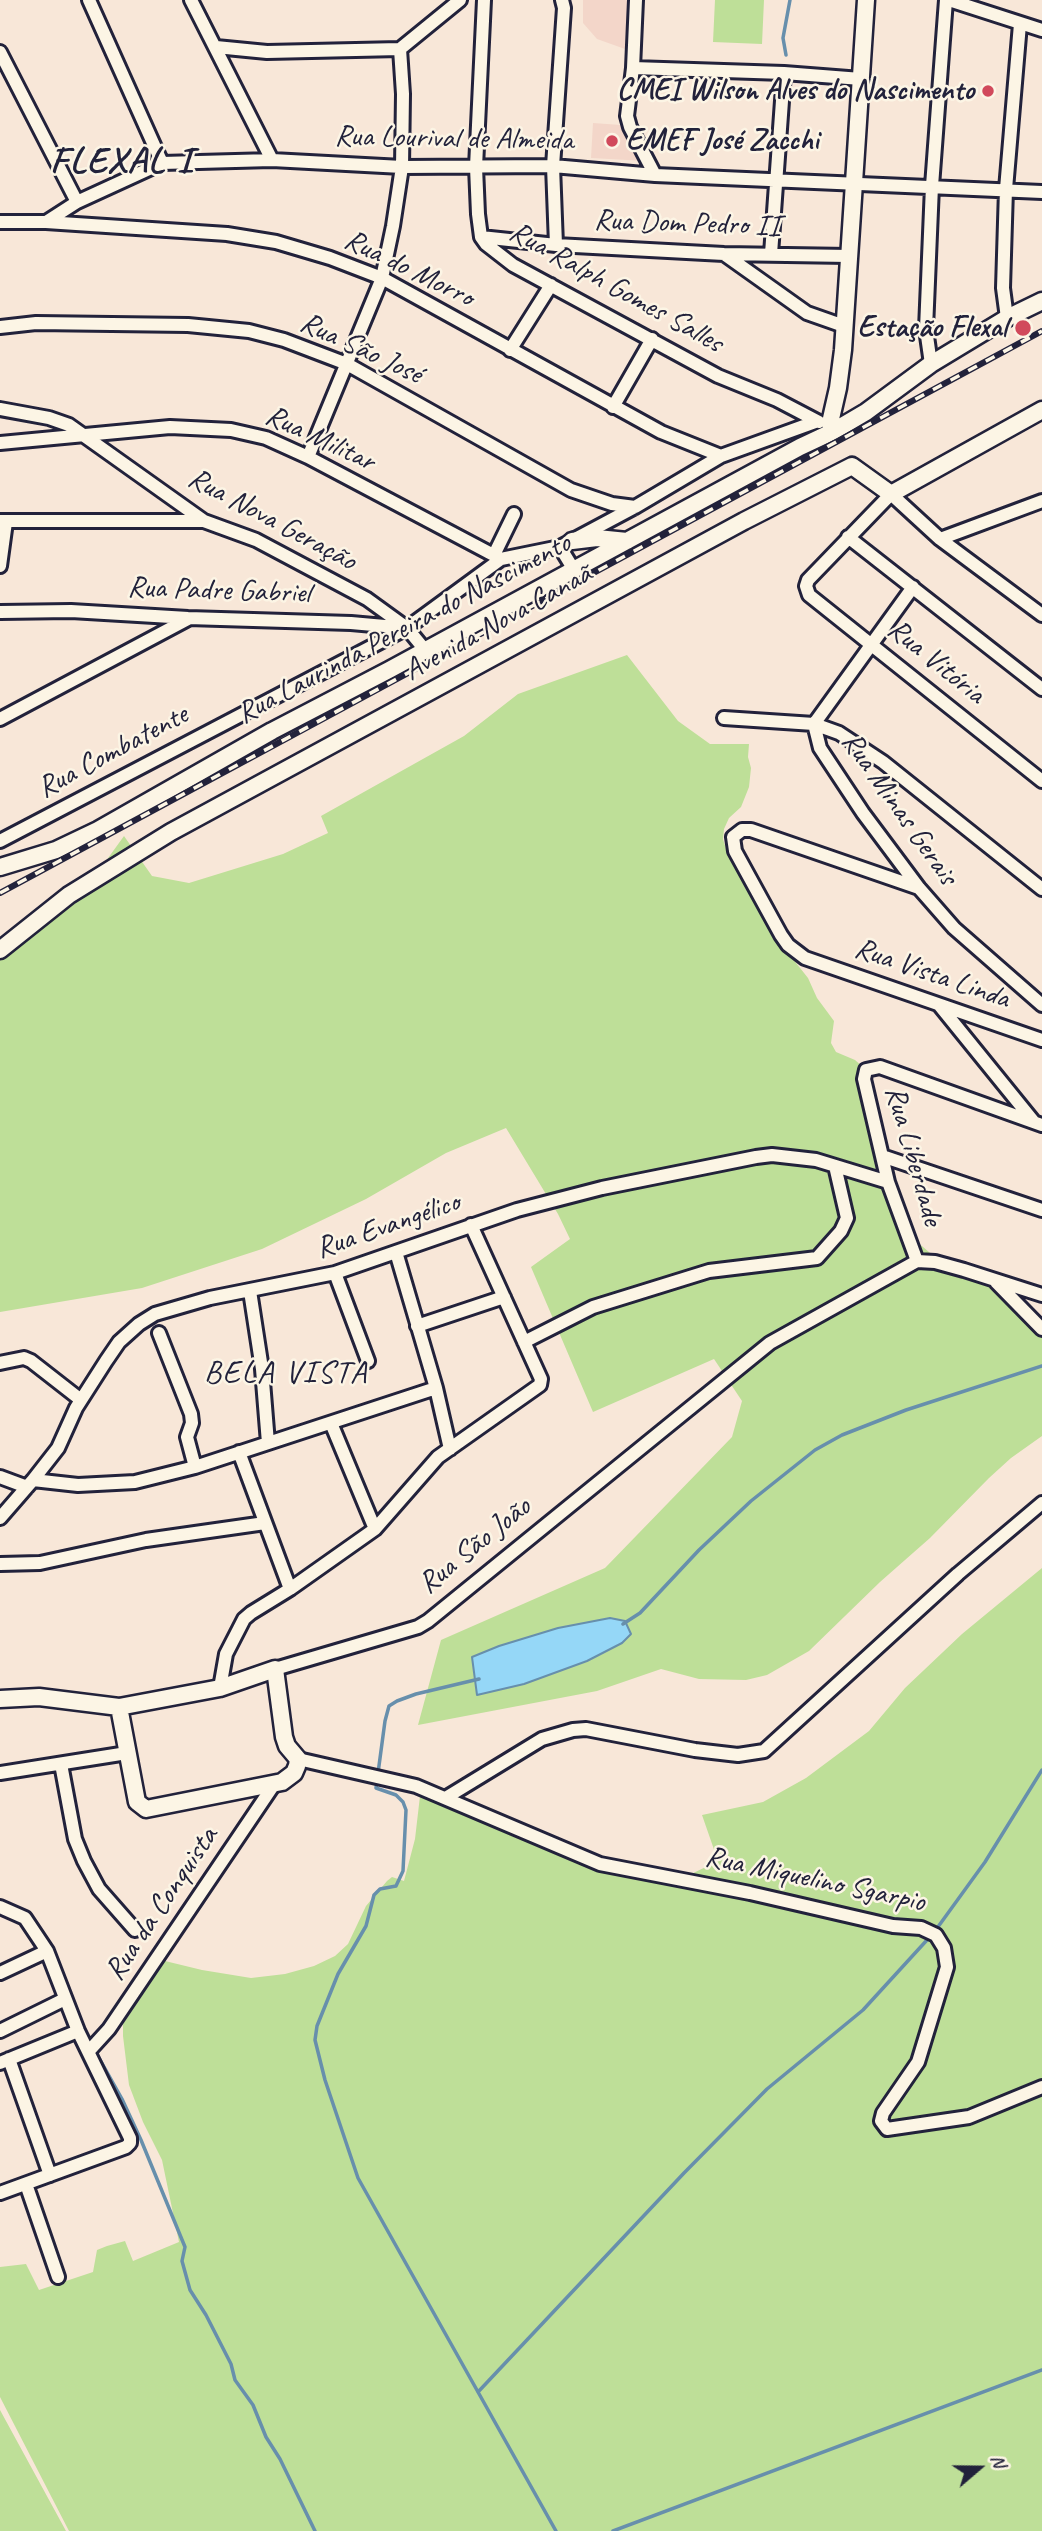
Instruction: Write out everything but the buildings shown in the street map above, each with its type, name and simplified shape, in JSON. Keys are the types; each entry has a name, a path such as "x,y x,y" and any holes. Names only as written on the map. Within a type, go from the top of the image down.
{"street":[{"path":"89,0 162,163"},
{"path":"191,0 272,160"},
{"path":"216,47 267,52 400,49 460,0"},
{"name":"Rua Ralph Gomes Salles","path":"484,0 476,166 481,237 494,252 513,265 718,376 777,400 826,426"},
{"path":"556,245 553,166 564,8 562,0"},
{"path":"636,0 628,120 656,175"},
{"path":"566,544 721,456 826,426 838,388 844,326 866,0"},
{"path":"931,364 926,328 932,186 950,0 1042,30"},
{"path":"1007,317 1003,288 1006,189 1020,24"},
{"path":"308,457 382,278 402,167 403,94 400,49"},
{"path":"0,52 77,202"},
{"path":"633,68 784,73 861,79"},
{"path":"771,254 784,73"},
{"name":"Rua Lourival de Almeida","path":"46,222 77,202 162,163 272,160 402,167 553,166 656,175 1042,192"},
{"name":"Rua do Morro","path":"0,222 46,222 227,234 276,242 330,258 382,278 661,432 721,456"},
{"name":"Rua Dom Pedro II","path":"481,237 556,245 724,254 849,256"},
{"path":"724,254 807,313 844,326"},
{"path":"510,350 551,285"},
{"name":"Rua Laurinda Pereira do Nascimento","path":"0,867 56,850 98,830 272,731 800,447 826,426 866,412 931,364 1007,317 1042,301"},
{"name":"Rua São José","path":"0,327 36,323 221,327 284,340 347,364 570,490 612,504 635,507"},
{"path":"613,407 652,339"},
{"name":"Rua Nova Geração","path":"0,409 49,418 69,425 204,521 256,540 367,599 407,628"},
{"path":"1042,410 891,495 848,537 1042,689"},
{"name":"Rua Militar","path":"0,443 170,427 231,429 267,438 308,457 498,557"},
{"name":"Avenida Nova Canaã","path":"0,950 69,895 171,832 313,753 500,656 621,587 852,466 891,495"},
{"path":"891,495 940,539 1041,614"},
{"path":"940,539 1042,501"},
{"path":"498,557 514,514"},
{"path":"0,566 3,522 204,521"},
{"name":"Rua Vitória","path":"848,537 808,580 806,586 810,595 1042,781"},
{"path":"498,557 597,538 628,541"},
{"path":"566,544 574,570"},
{"name":"Rua Combatente","path":"0,841 407,628 498,557"},
{"name":"Rua Minas Gerais","path":"913,587 814,724 823,755 919,888 954,928 1042,1005"},
{"name":"Rua Padre Gabriel","path":"0,612 71,611 407,628"},
{"path":"0,719 188,618"},
{"path":"407,628 425,650"},
{"path":"0,705 15,710"},
{"path":"724,718 814,724 839,733 883,762 1042,889"},
{"name":"Rua Vista Linda","path":"919,888 751,831 742,831 733,837 735,851 781,935 788,945 805,958 1042,1040"},
{"path":"940,1006 1038,1123"},
{"name":"Rua Liberdade","path":"917,1261 888,1182 864,1073 869,1068 880,1068 1038,1123"},
{"path":"882,1156 1042,1210"},
{"name":"Rua Evangélico","path":"0,1518 58,1448 81,1400 120,1342 139,1324 155,1314 210,1298 335,1273 517,1210 602,1188 756,1157 797,1157 888,1182"},
{"path":"524,1342 593,1307 709,1271 766,1263 810,1261 817,1258 835,1240 847,1218 835,1166"},
{"path":"220,1688 226,1654 244,1619 375,1529 429,1467 450,1449 537,1388 541,1379 471,1225"},
{"path":"396,1252 436,1388 450,1449"},
{"path":"917,1261 935,1262 993,1278 1042,1296"},
{"name":"Rua São João","path":"0,1699 39,1697 119,1707 220,1688 418,1627 770,1343 917,1261"},
{"path":"335,1273 368,1361"},
{"path":"993,1278 1042,1329"},
{"path":"250,1291 262,1369 268,1443"},
{"path":"417,1326 504,1297"},
{"path":"159,1333 191,1414 187,1437 195,1467"},
{"path":"0,1363 24,1359 31,1361 81,1400"},
{"path":"0,1477 30,1484 101,1485 135,1482 195,1467 436,1388"},
{"path":"331,1423 375,1529"},
{"path":"239,1452 290,1589"},
{"path":"447,1797 542,1739 573,1730 586,1729 695,1750 738,1755 764,1751 958,1574 1042,1503"},
{"path":"0,1564 40,1563 136,1542 265,1522"},
{"path":"119,1707 137,1802 146,1809 275,1783 289,1779 298,1759 287,1746 284,1737 275,1669"},
{"path":"0,1773 127,1753"},
{"name":"Rua Miquelino Sgarpio","path":"298,1759 416,1786 600,1864 750,1893 893,1926 921,1928 936,1935 944,1948 947,1967 918,2062 883,2113 881,2121 887,2129 969,2118 1042,2088"},
{"path":"61,1765 75,1839 84,1861 99,1889 135,1930"},
{"name":"Rua da Conquista","path":"89,2051 109,2029 275,1783"},
{"path":"0,1907 25,1919 47,1951 78,2031 129,2133 130,2143 126,2147 0,2193"},
{"path":"2,1967 47,1951"},
{"path":"0,2031 65,1999"},
{"path":"50,2175 5,2061 78,2031"},
{"path":"26,2184 58,2277"}],"shaded area":[{"path":"583,0 628,0 625,49 597,39 583,23"},
{"name":"EMEF José Zacchi","path":"593,123 621,125 645,161 591,158"}],"green space":[{"path":"715,0 764,0 762,44 713,42"},
{"path":"627,655 678,721 710,744 749,744 749,787 741,807 729,818 724,829 726,849 781,944 808,978 817,998 834,1021 831,1043 836,1052 855,1060 871,1074 878,1114 908,1229 916,1241 936,1258 993,1283 1042,1323 1042,1436 989,1478 930,1538 809,1651 767,1675 746,1680 699,1679 661,1669 597,1691 418,1725 441,1640 605,1568 732,1437 742,1401 714,1359 593,1412 531,1267 570,1239 506,1128 446,1153 366,1199 262,1249 142,1288 0,1312 0,956 85,890 124,836 152,876 189,883 283,854 328,833 321,816 464,736 518,694","holes":["622,1643 587,1661 524,1684 477,1695"]},
{"path":"1042,1568 1042,2531 69,2531 0,2397 0,2267 26,2264 39,2290 93,2272 97,2250 107,2246 125,2241 133,2261 179,2242 162,2160 129,2085 123,2036 123,2024 165,1961 251,1978 285,1974 314,1966 335,1956 348,1944 366,1906 387,1881 392,1877 404,1881 415,1839 420,1796 663,1882 681,1879 718,1861 702,1815 763,1802 806,1778 869,1731 905,1688 962,1634"},
{"path":"0,2410 66,2531 0,2531"}],"water":[{"path":"610,1618 625,1621 631,1634 622,1643 587,1661 524,1684 477,1695 472,1657 558,1628"}],"waterway":[{"path":"786,55 783,38 790,0"},
{"path":"623,1624 640,1613 699,1550 751,1501 815,1450 842,1435 906,1410 1042,1366"},
{"path":"479,1679 416,1694 389,1706 376,1788 396,1795 406,1810 403,1871 396,1886 380,1889 374,1895 366,1926 338,1974 317,2026 315,2040 325,2080 358,2178 556,2531"},
{"path":"935,1931 985,1862 1042,1770"},
{"path":"478,2392 767,2089 863,2010 927,1940"},
{"path":"94,2049 141,2140 185,2247 182,2261 190,2290 231,2364 235,2380 253,2405 266,2437 280,2459 315,2531"},
{"path":"613,2531 1042,2370"}],"railway":[{"path":"0,893 1042,331"}],"place":[{"name":"CMEI Wilson Alves do Nascimento","path":"988,91"},
{"name":"EMEF José Zacchi","path":"612,141"},
{"name":"Estação Flexal","path":"1023,328"}],"district":[{"name":"FLEXAL I","path":"122,162"},
{"name":"BELA VISTA","path":"286,1374"}]}
